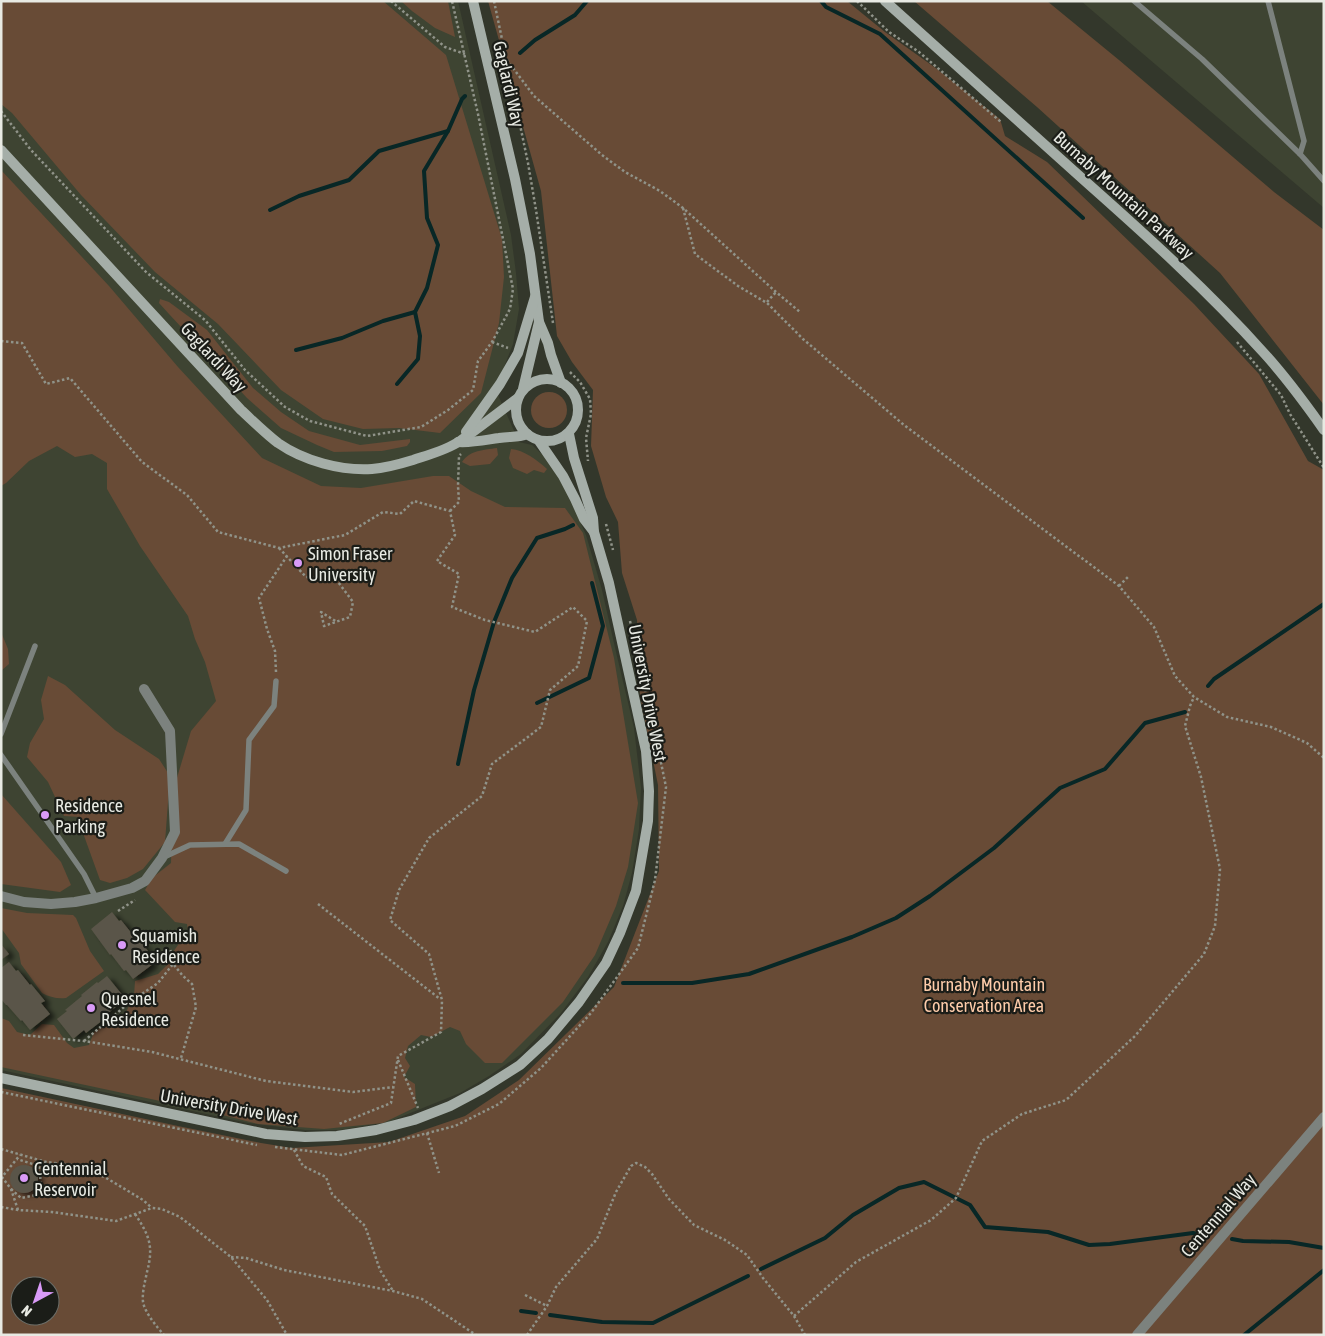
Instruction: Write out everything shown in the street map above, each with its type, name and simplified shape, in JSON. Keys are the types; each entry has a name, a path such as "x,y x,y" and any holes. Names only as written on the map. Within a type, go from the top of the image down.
{"street":[{"name":"Gaglardi Way","path":"473,1 515,179 530,254 539,322 562,383"},
{"name":"Burnaby Mountain Parkway","path":"885,1 1182,268 1265,353 1324,430"},
{"name":"Gaglardi Way","path":"1,150 216,385 265,433 310,460 342,467 372,469 393,466 428,455 458,442 521,394 539,322"},
{"path":"458,442 500,384 518,353 536,293"},
{"path":"541,379 552,379 562,383 570,389 578,406 575,426 569,434 555,442 539,442 527,434 517,418 516,408 521,394 531,382 541,379"},
{"name":"Gaglardi Way","path":"458,442 472,443 501,437 519,437 527,434"},
{"name":"University Drive West","path":"1,1078 266,1134 306,1137 337,1136 376,1130 414,1120 450,1106 482,1089 520,1065 548,1039 579,1002 606,963 620,933 636,891 648,821 649,791 646,751 609,583 569,434"},
{"name":"University Drive West","path":"539,442 564,476 584,519 594,532"},
{"path":"1,896 24,902 50,904 96,898 132,888 145,881 162,858 175,832 170,731 144,689"},
{"name":"Centennial Way","path":"1137,1335 1324,1117"}],"lane":[{"path":"1134,1 1202,59 1300,154 1324,181"},
{"path":"1268,1 1304,141 1300,154"},
{"path":"1,734 35,646"},
{"path":"225,844 246,810 249,740 274,706 276,681"},
{"path":"1,755 84,874 96,898"},
{"path":"162,858 190,845 239,844 286,872"}],"path":[{"path":"391,1 445,47 465,54"},
{"path":"1,111 31,150 146,272 205,320 245,370 285,407 310,421 367,436 421,427 448,410 473,390 478,361 492,342 510,309 513,289 465,54 452,1"},
{"path":"494,1 528,163 553,323"},
{"path":"857,1 889,32 919,52 1002,123"},
{"path":"506,59 534,96 602,156 625,172 660,191 683,208 800,312"},
{"path":"683,208 696,254 738,286 767,303 803,339 904,425 1119,586 1154,627 1175,676 1194,697 1227,717 1271,727 1308,743 1324,758"},
{"path":"767,303 776,292"},
{"path":"1232,337 1281,395 1290,414 1324,468"},
{"path":"1,341 22,343 46,384 70,378 142,462 187,495 218,532 279,548 345,535 382,512 400,514 414,500 450,511"},
{"path":"566,368 580,382 590,399 591,414 586,438 590,468"},
{"path":"450,511 459,502 459,456"},
{"path":"331,1127 391,1103 398,1056 440,1032 442,1000 428,954 390,920 399,890 429,838 482,796 492,764 541,727 550,690 578,666 588,621 573,606 534,632 485,620 452,606 459,574 437,561 455,535 450,511"},
{"path":"604,517 613,553"},
{"path":"279,548 306,576 335,578 353,602 350,617 337,622 324,626 321,612 337,622"},
{"path":"276,681 275,651 259,598 287,556"},
{"path":"1119,586 1128,577"},
{"path":"629,616 650,710"},
{"path":"794,1316 856,1262 931,1220 956,1198 982,1140 1022,1114 1066,1100 1135,1036 1204,954 1215,926 1220,869 1201,777 1185,726 1194,697"},
{"path":"269,1146 342,1155 455,1126 499,1104 542,1068 591,1013 638,948 655,880 666,787 658,748"},
{"path":"118,911 139,897"},
{"path":"318,904 442,1000"},
{"path":"170,948 173,964 192,984 196,1007 181,1058"},
{"path":"84,1041 130,1002 158,983 173,964"},
{"path":"23,1035 84,1041 152,1052 266,1081 354,1092 393,1087"},
{"path":"398,1059 422,1117"},
{"path":"1,1092 260,1145"},
{"path":"427,1133 439,1173"},
{"path":"1,1149 46,1162 82,1166 108,1179 143,1200 152,1208"},
{"path":"294,1150 303,1166 326,1177 332,1194 365,1226 380,1270 393,1291"},
{"path":"18,1210 11,1190 2,1177 20,1155"},
{"path":"11,1190 21,1198 42,1194 39,1166 17,1158"},
{"path":"527,1335 547,1306 556,1287 597,1239 616,1192 633,1163 636,1163 645,1167 652,1174 669,1199 694,1224 747,1254 763,1278 794,1316 804,1335"},
{"path":"1,1207 116,1221 152,1208 162,1209 180,1217 231,1257 267,1300 287,1335"},
{"path":"135,1214 146,1230 150,1243 149,1264 143,1289 143,1304 154,1323 164,1335"},
{"path":"231,1257 246,1258 284,1270 393,1291 422,1300 476,1335"},
{"path":"525,1295 547,1306"}],"shaded area":[{"name":"Simon Fraser University","path":"1,1 458,1 511,235 516,273 519,309 513,344 494,386 519,442 532,445 545,457 557,474 586,535 602,590 634,728 641,788 639,829 632,873 623,906 608,942 588,977 561,1013 521,1054 489,1076 460,1093 388,1122 339,1130 305,1130 248,1123 1,1070"},
{"path":"1081,1 1324,1 1324,208"}],"green space":[{"path":"1,1 383,1 446,55 502,239 504,277 499,323 481,393 440,433 399,428 363,429 323,419 281,390 218,324 155,272 81,195 12,113 1,104"},
{"path":"401,1 448,1 455,37 435,28"},
{"name":"Burnaby Mountain Conservation Area","path":"488,1 847,1 1000,119 1005,136 1047,162 1194,304 1259,374 1308,461 1324,470 1324,1335 1,1335 1,1088 292,1148 389,1142 465,1116 519,1080 614,987 659,871 658,785 640,696 637,620 622,573 618,522 606,497 591,446 593,390 572,362 557,336 541,191"},
{"path":"914,1 1047,1 1274,192 1324,230 1324,405 1220,273 1037,107"},
{"path":"1,170 109,286 178,367 262,458 321,486 361,488 433,476 449,476 471,491 505,507 565,508 583,533 614,658 638,803 628,867 616,906 595,955 563,1002 502,1063 485,1063 466,1044 460,1031 450,1027 431,1037 421,1035 408,1046 405,1058 410,1066 404,1077 415,1084 416,1107 383,1123 324,1129 258,1124 207,1111 1,1067 1,1018 9,1021 17,1032 30,1035 42,1024 54,1025 67,1043 74,1048 89,1045 94,1032 113,1019 125,1014 134,996 135,981 158,974 169,963 173,952 188,931 187,924 175,922 145,890 152,878 171,863 173,791 191,731 216,701 205,662 188,616 140,546 107,489 107,463 92,454 75,457 57,446 29,461 1,486"},
{"path":"160,299 169,302 207,330 253,388 281,412 309,431 360,445 410,439 410,442 407,446 382,451 334,452 281,428 247,398 159,303"},
{"path":"549,392 556,393 562,397 566,403 566,417 562,423 556,427 549,428 542,427 536,423 532,417 531,410 532,403 536,397 542,393"},
{"path":"497,448 498,455 490,464 470,466 462,462 473,453"},
{"path":"511,449 525,453 547,469 544,473 534,470 527,474 513,468 509,458"},
{"path":"1,632 8,649 9,664 2,670 1,681"},
{"path":"48,676 65,685 115,730 159,759 170,776 165,842 143,869 127,878 110,883 100,880 83,833 89,825 80,817 64,816 48,782 27,757 30,743 44,719 41,700"},
{"path":"1,794 61,862 71,885 60,892 1,884"},
{"path":"1,908 27,913 73,915 90,951 104,971 66,998 47,996 42,993 21,964 19,953 1,928"}],"building":[{"name":"Squamish Residence","path":"112,912 133,935 135,934 148,951 145,953 153,964 133,979 110,955 91,929"},
{"path":"1,944 9,954 1,960"},
{"path":"9,962 45,1001 41,1003 50,1014 30,1030 1,999 1,968"},
{"name":"Quesnel Residence","path":"107,976 124,997 116,1004 117,1006 102,1018 103,1020 86,1033 84,1030 73,1039 57,1019 81,995"},
{"name":"Centennial Reservoir","path":"24,1165 34,1169 38,1179 34,1189 24,1193 14,1189 10,1179 14,1169"}],"waterway":[{"path":"520,53 535,40 575,15 587,1"},
{"path":"821,1 826,7 880,34 1083,218"},
{"path":"397,384 418,359 420,336 415,312 427,288 438,245 427,218 424,171 448,131 465,96"},
{"path":"270,210 299,196 349,180 379,151 448,131"},
{"path":"296,350 342,338 383,321 415,312"},
{"path":"458,764 474,690 494,622 512,578 537,538 573,525"},
{"path":"537,703 589,678 603,626 592,583"},
{"path":"1208,686 1214,679 1324,604"},
{"path":"623,983 692,983 749,974 852,937 896,918 930,896 994,848 1060,788 1105,769 1145,723 1185,712"},
{"path":"761,1269 825,1238 853,1215 899,1188 924,1182 970,1205 985,1227 1048,1232 1089,1245 1193,1233 1208,1236"},
{"path":"1232,1239 1289,1242 1324,1248"},
{"path":"1244,1335 1324,1270"},
{"path":"550,1315 602,1322 653,1323 748,1276"},
{"path":"521,1311 536,1313"}],"place":[{"name":"Simon Fraser University","path":"298,563"},
{"name":"Residence Parking","path":"45,815"},
{"name":"Squamish Residence","path":"122,945"},
{"name":"Quesnel Residence","path":"91,1008"},
{"name":"Centennial Reservoir","path":"24,1178"}]}
